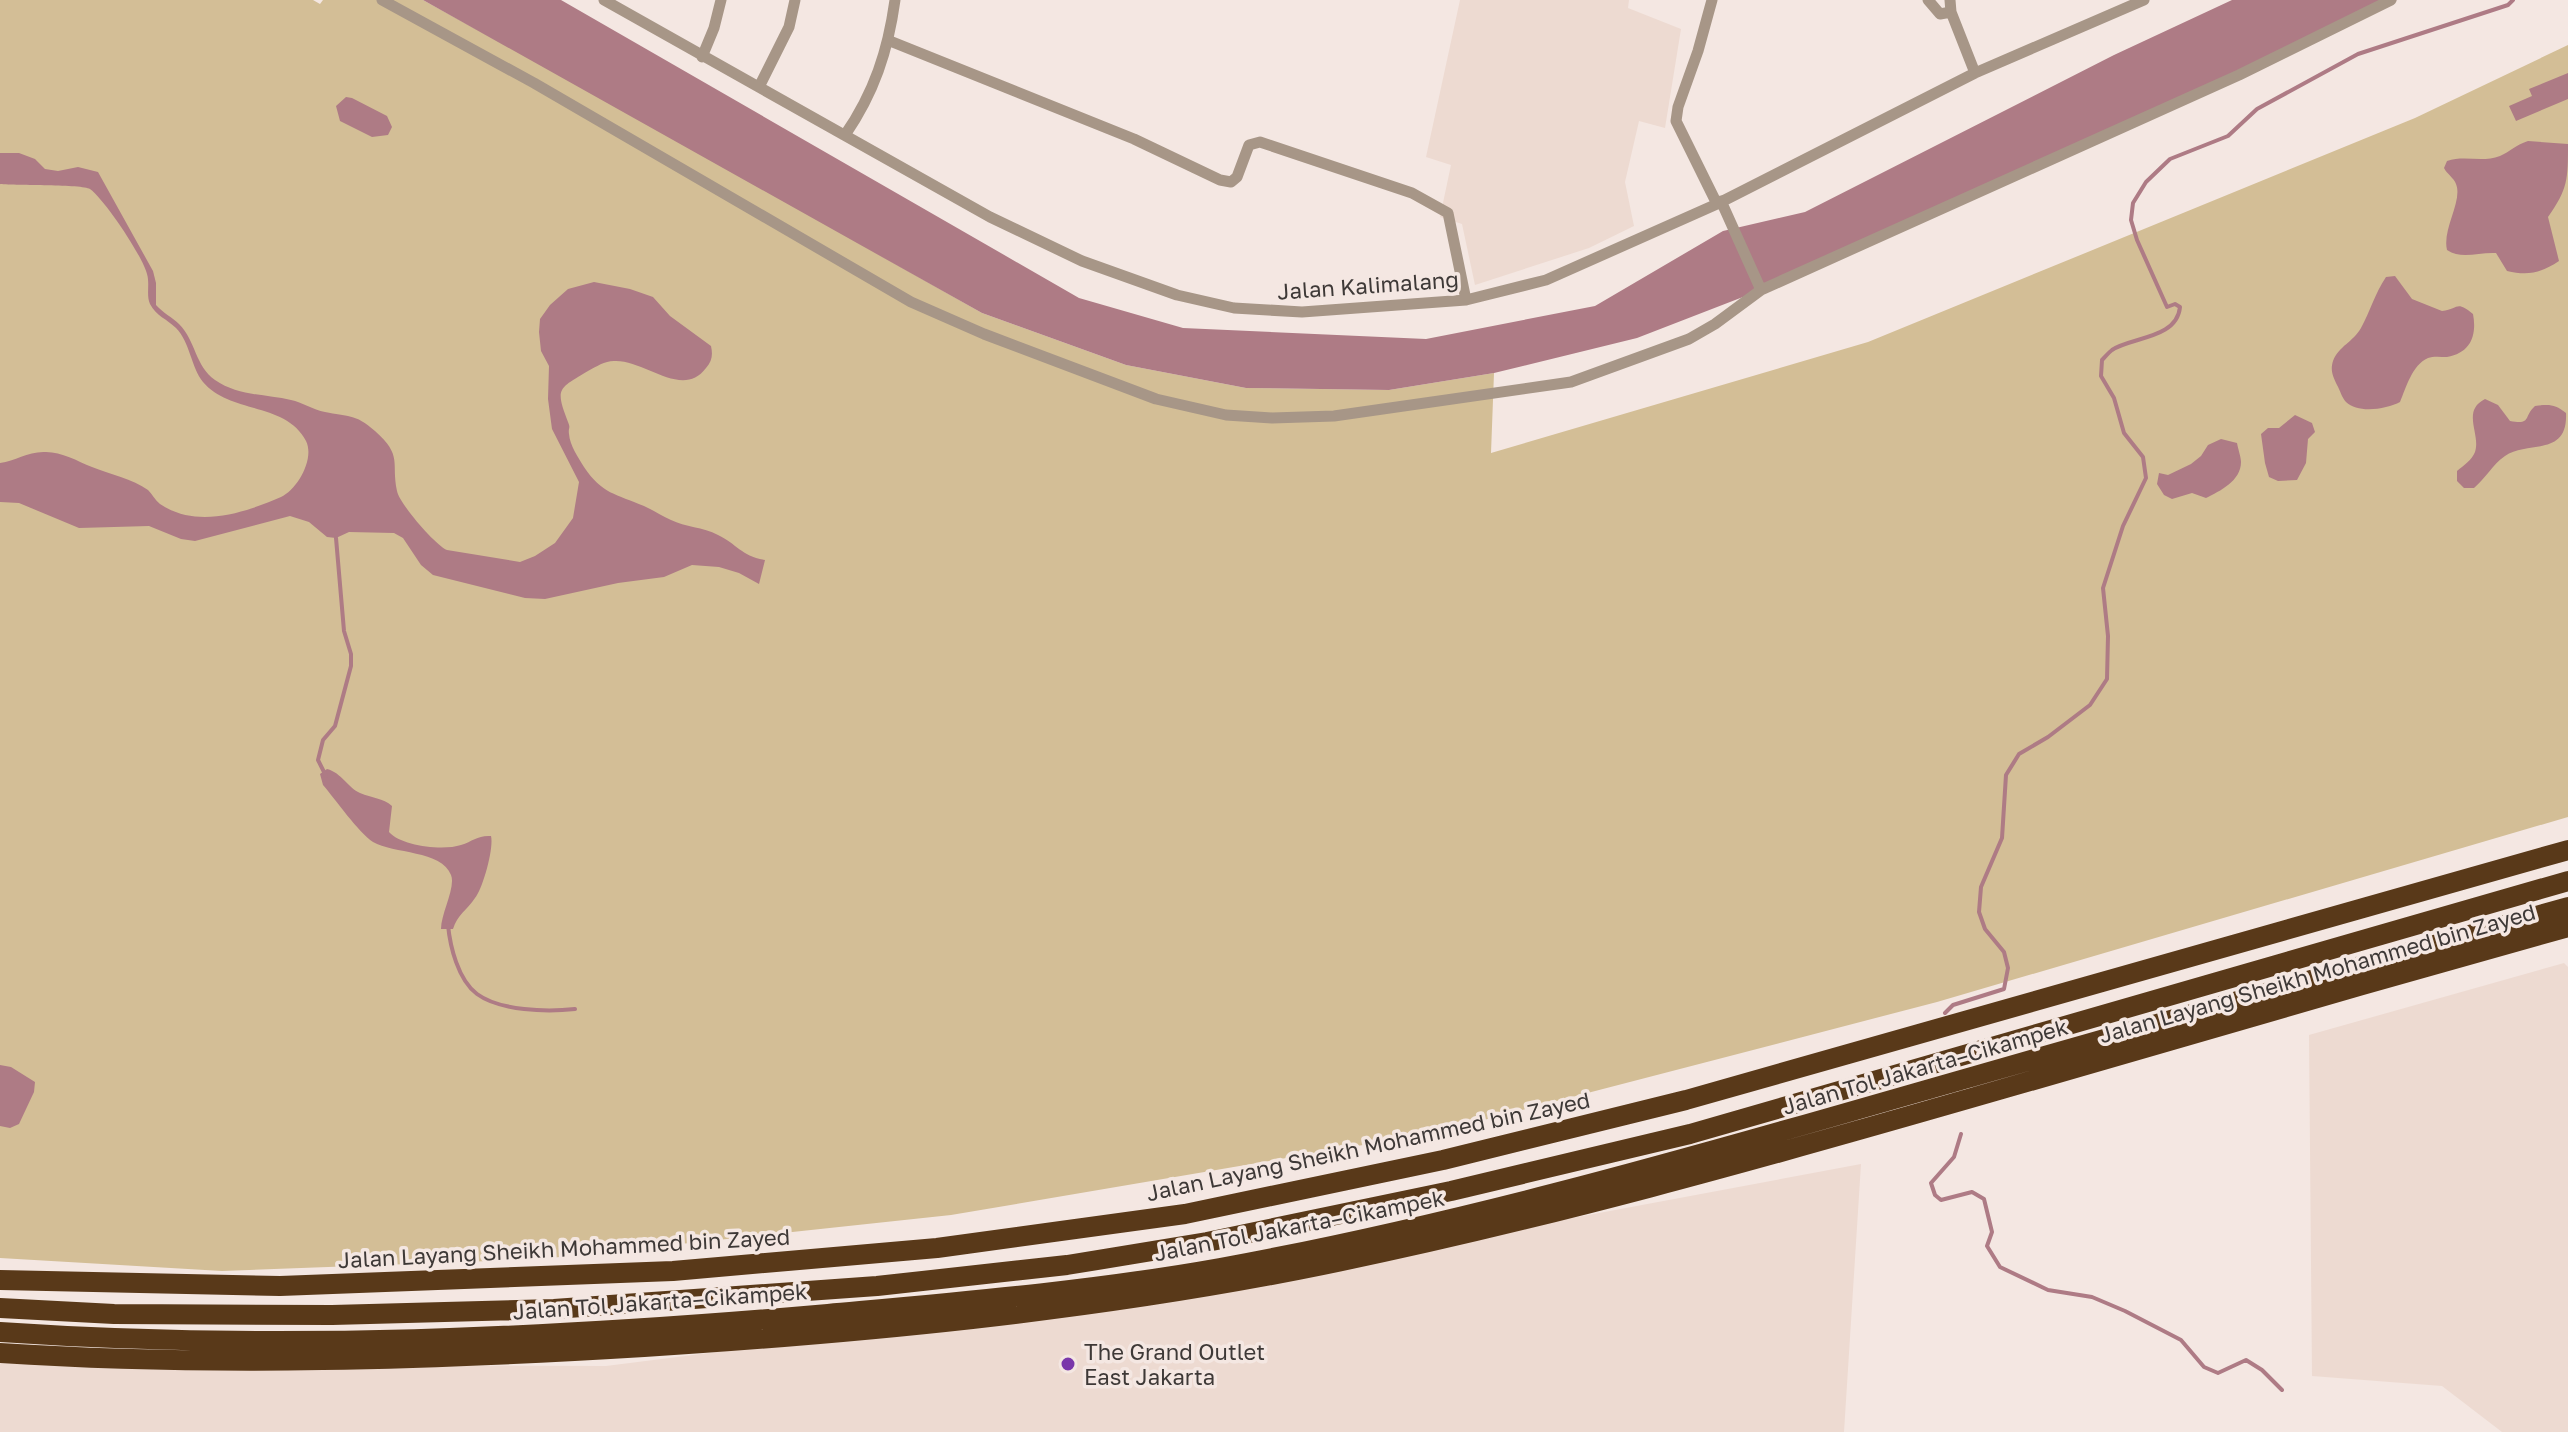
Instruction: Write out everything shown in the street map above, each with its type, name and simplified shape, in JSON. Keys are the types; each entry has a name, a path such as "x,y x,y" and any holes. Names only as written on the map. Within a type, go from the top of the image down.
{"highway":[{"name":"Jalan Layang Sheikh Mohammed bin Zayed","path":"0,1280 280,1286 673,1271 937,1248 1185,1214 1443,1160 1686,1100 2568,850"},
{"name":"Jalan Tol Jakarta–Cikampek","path":"0,1308 114,1314 317,1315 569,1309 877,1286 1067,1265 1207,1242 1451,1191 1690,1134 2568,881"},
{"name":"Jalan Tol Jakarta–Cikampek","path":"0,1332 155,1340 283,1340 608,1332 894,1308 1112,1285 1217,1268 1436,1223 1618,1178 2568,907"},
{"name":"Jalan Layang Sheikh Mohammed bin Zayed","path":"0,1353 223,1361 451,1358 734,1341 1087,1306 1296,1270 1547,1214 1825,1139 2568,927"}],"street":[{"path":"382,0 534,83 911,302 984,334 1156,399 1226,415 1272,418 1334,416 1562,384 1689,339 1715,324 1759,285 2239,75 2391,0"},
{"name":"Jalan Kalimalang","path":"604,0 990,217 1082,261 1177,295 1268,312 1466,300 1546,280 1722,206 1975,73 2144,0"},
{"path":"702,57 721,0"},
{"path":"759,87 789,27 795,0"},
{"path":"845,135 873,89 890,41 895,0"},
{"path":"1712,0 1676,115 1687,147 1722,206 1759,285"},
{"path":"1928,0 1940,14 1950,6 1975,73"},
{"path":"890,41 1134,139 1220,180 1231,182 1237,177 1249,145 1260,142 1412,193 1448,213 1466,300"}],"shaded area":[{"path":"0,0 313,0 320,4 323,0 423,0 982,313 1126,365 1246,388 1389,390 1494,373 1491,453 1868,342 2415,118 2568,45 2568,817 1937,1002 1434,1133 951,1215 541,1259 222,1271 0,1258"},
{"path":"423,0 561,0 1079,298 1183,328 1426,339 1595,306 1723,231 1805,212 2114,55 2232,0 2397,0 1761,290 1637,338 1494,373 1389,390 1246,388 1126,365 982,313"},
{"path":"1460,0 1629,0 1628,8 1681,29 1665,128 1639,121 1625,182 1634,226 1589,248 1475,285 1462,224 1440,217 1451,165 1426,157"},
{"path":"2568,73 2568,99 2516,121 2509,106 2532,96 2529,89"},
{"path":"346,97 387,116 392,127 388,135 372,137 340,121 336,106"},
{"path":"2528,141 2568,144 2566,183 2548,217 2559,261 2540,271 2521,273 2507,271 2496,253 2464,255 2447,250 2447,233 2457,191 2455,182 2444,168 2447,161 2493,158"},
{"path":"0,153 19,153 35,159 45,169 58,171 78,167 98,172 153,271 156,305 185,331 208,374 233,389 295,401 321,411 356,418 368,425 393,453 397,491 404,505 426,532 447,550 520,562 555,543 573,518 579,482 552,429 548,399 549,366 541,351 540,319 568,289 594,282 653,297 670,316 711,346 710,363 697,377 686,380 616,361 605,362 588,371 562,390 561,402 571,443 591,476 610,492 676,522 712,532 750,556 765,560 759,584 719,567 692,565 664,577 618,583 545,599 525,598 433,575 421,565 403,538 394,533 349,532 336,538 327,537 309,522 290,516 195,541 181,539 149,526 79,528 19,503 0,502 0,463 33,453 52,452 135,483 174,512 189,516 220,516 252,508 287,493 303,473 308,448 297,429 285,420 228,399 203,382 181,334 150,304 148,278 139,255 97,195 84,187 0,184"},
{"path":"2395,276 2412,299 2442,311 2460,306 2473,314 2473,336 2462,352 2422,361 2410,377 2400,402 2380,408 2351,406 2342,396 2332,373 2333,361 2361,328 2386,277"},
{"path":"2485,399 2498,405 2510,421 2517,422 2524,421 2535,406 2555,406 2566,413 2565,427 2553,442 2514,451 2497,463 2474,488 2464,488 2457,481 2457,471 2475,452 2474,410"},
{"path":"2295,415 2312,423 2315,432 2308,439 2306,463 2297,480 2278,481 2269,477 2261,434 2268,428 2279,428"},
{"path":"2221,439 2237,443 2241,462 2234,480 2206,498 2192,493 2172,499 2164,495 2157,484 2159,473 2168,475 2191,464 2208,445"},
{"path":"327,769 360,793 392,806 389,832 403,841 423,846 453,847 491,836 481,886 453,929 441,929 452,886 446,867 428,857 382,846 367,838 323,785 320,774"},
{"path":"2564,963 2568,967 2568,1432 2502,1432 2442,1386 2312,1376 2309,1035"},
{"path":"0,1065 11,1067 35,1082 34,1092 19,1124 10,1128 0,1126"},
{"path":"1861,1164 1844,1432 0,1432 0,1362 606,1366 851,1335 1375,1255"}],"waterway":[{"path":"1945,1013 1953,1005 2004,989 2008,968 2004,952 1985,929 1979,912 1981,887 2002,838 2006,775 2019,754 2048,737 2090,705 2107,679 2108,636 2103,588 2123,526 2146,478 2143,457 2124,433 2114,398 2101,376 2102,360 2112,350 2152,336 2171,325 2180,307 2175,304 2167,307 2137,240 2131,220 2133,203 2146,182 2170,159 2228,136 2257,109 2358,54 2508,5 2513,0"},
{"path":"326,776 318,760 323,740 335,726 351,666 344,631 336,538"},
{"path":"448,925 460,972 477,994 511,1007 575,1009"},
{"path":"1961,1134 1954,1157 1931,1183 1935,1195 1941,1200 1972,1192 1984,1199 1992,1232 1987,1246 2000,1267 2048,1290 2092,1297 2125,1311 2181,1340 2204,1367 2218,1373 2246,1360 2262,1370 2282,1390"}],"place":[{"name":"The Grand Outlet East Jakarta","path":"1068,1364"}]}
